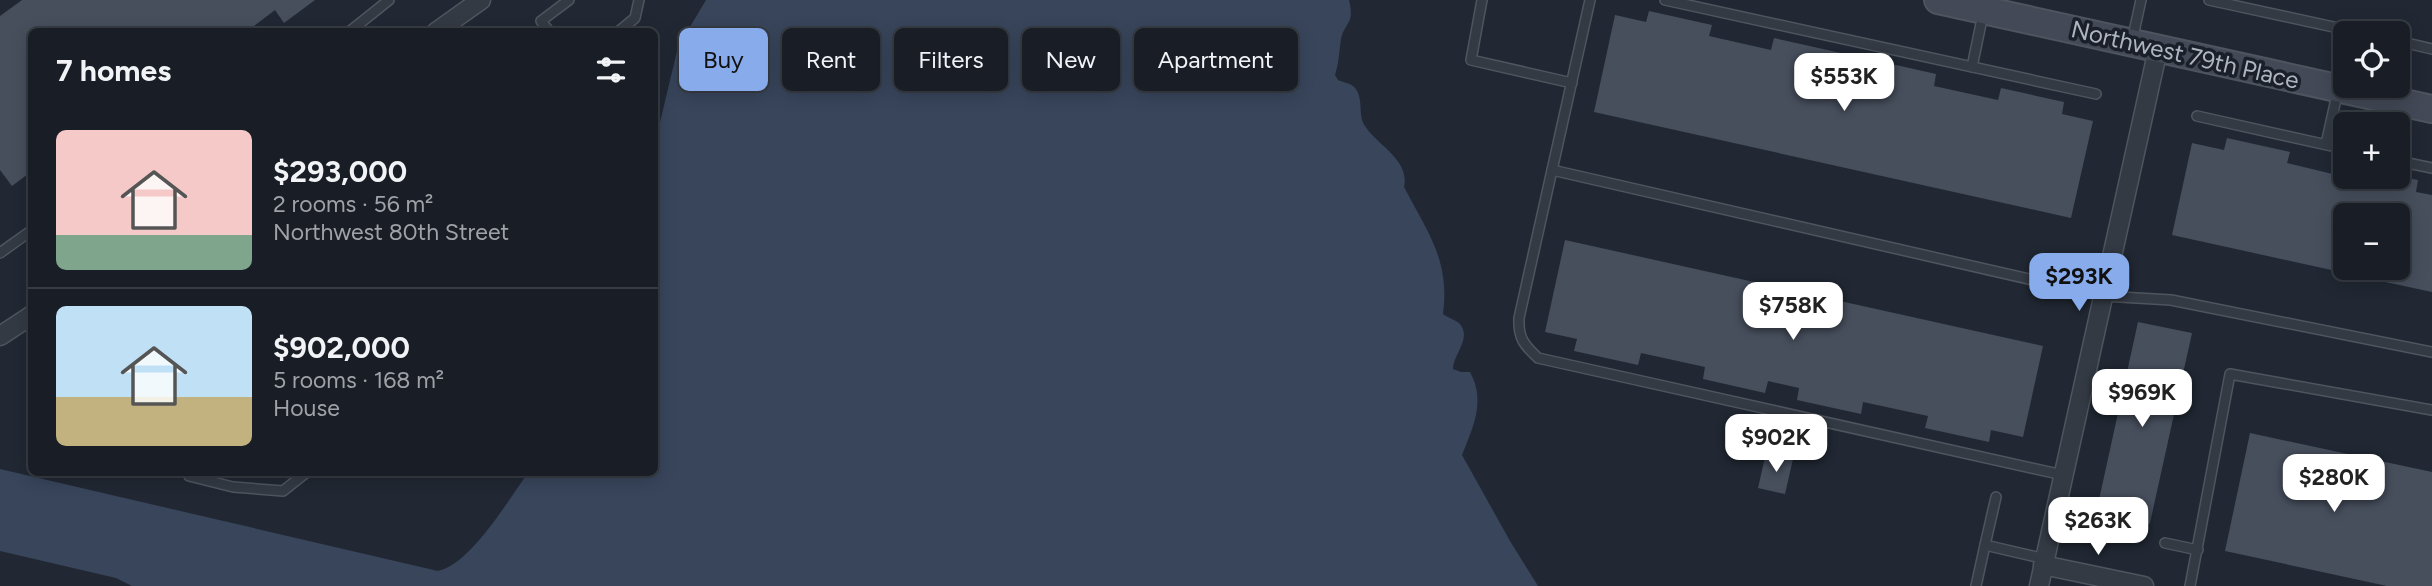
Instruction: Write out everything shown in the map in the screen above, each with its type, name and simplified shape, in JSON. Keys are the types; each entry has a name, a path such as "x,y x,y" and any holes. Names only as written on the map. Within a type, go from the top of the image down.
{"main road":[{"name":"Northwest 79th Place","path":"1938,0 1994,8 2131,43 2333,85"},
{"name":"Northwest 79th Place","path":"2389,98 2432,109"}],"street":[{"path":"442,28 481,0"},
{"path":"2039,586 2158,49"},
{"path":"0,336 28,318"},
{"path":"2044,562 2144,586"}],"lane":[{"path":"354,28 389,0"},
{"path":"545,28 541,21 569,0"},
{"path":"623,28 635,18 639,0"},
{"path":"1482,0 1471,60 1572,83"},
{"path":"1590,0 1519,318 1518,332 1523,345 1538,358 2063,475"},
{"path":"1665,0 2096,94"},
{"path":"2131,43 2141,0"},
{"path":"2209,0 2333,27"},
{"path":"2258,10 2260,0"},
{"path":"1972,67 1994,8"},
{"path":"2410,44 2432,49"},
{"path":"2326,145 2349,98"},
{"path":"2197,116 2333,146"},
{"path":"2410,163 2432,168"},
{"path":"1552,170 2103,296 2171,300 2432,352"},
{"path":"0,253 28,233"},
{"path":"2190,586 2230,374 2432,410"},
{"path":"189,476 233,488 283,491 302,476"},
{"path":"1976,586 1996,497"},
{"path":"2165,543 2198,550"},
{"path":"1985,545 2044,562"}],"water":[{"path":"706,0 1349,0 1350,19 1341,39 1335,75 1338,80 1357,90 1363,122 1398,161 1405,177 1404,187 1435,248 1443,278 1443,314 1459,323 1464,334 1453,369 1470,372 1477,393 1476,414 1462,455 1538,586 132,586 116,578 0,551 0,469 438,571 451,566 476,544 526,476 658,476 658,130 679,45 679,91 768,91 768,28 689,28"}],"building":[{"path":"22,0 315,0 284,23 275,10 251,28 28,28 28,174 12,186 0,170 0,16"},
{"path":"1649,11 1712,25 1709,36 1771,50 1774,38 1841,53 1838,65 1871,72 1874,60 1936,74 1934,86 1998,100 2001,88 2064,102 2062,114 2093,121 2071,218 1594,112 1615,15 1646,22"},
{"path":"2227,138 2290,152 2287,163 2333,174 2333,189 2410,189 2410,178 2418,180 2416,192 2432,195 2432,292 2376,280 2410,280 2410,203 2333,203 2333,270 2172,235 2192,143 2224,150"},
{"path":"1565,240 2043,346 2023,437 1991,430 1989,442 1925,428 1928,416 1863,402 1861,414 1797,400 1799,388 1768,381 1765,393 1703,379 1705,367 1641,353 1638,365 1574,351 1577,339 1545,332"},
{"path":"2138,322 2192,333 2150,523 2138,534 2093,527"},
{"path":"2250,433 2432,472 2432,586 2387,586 2225,551"},
{"path":"1766,453 1793,459 1785,494 1758,488"}]}
